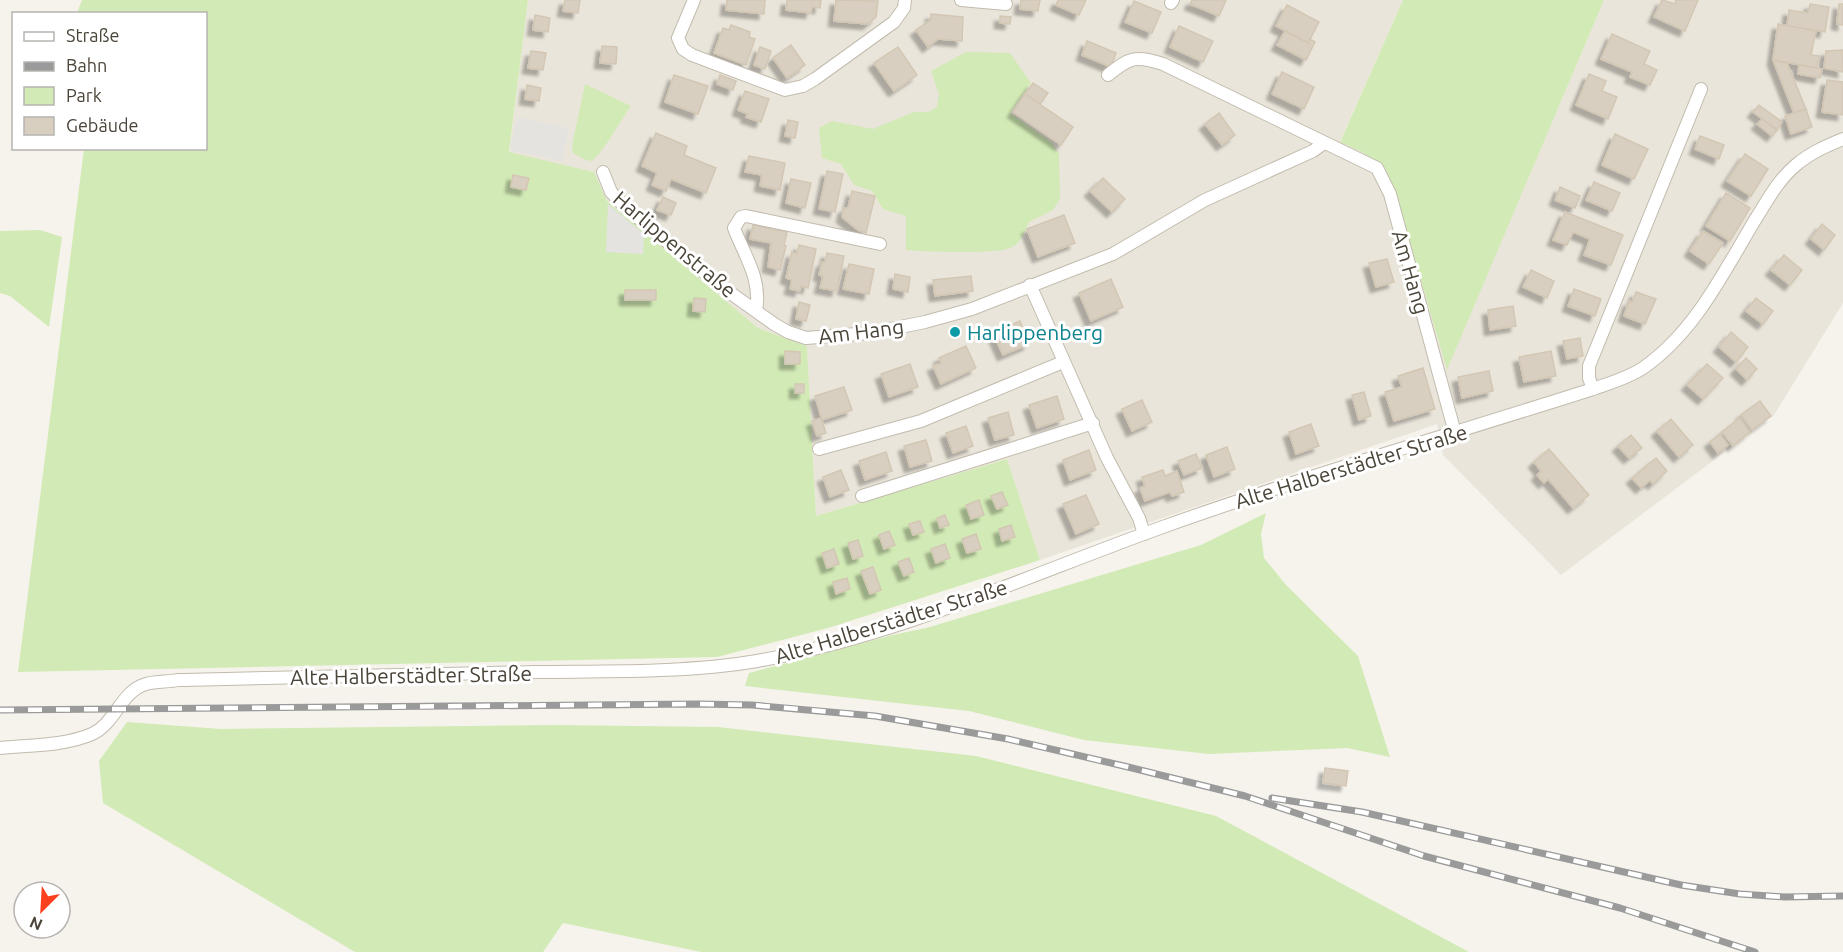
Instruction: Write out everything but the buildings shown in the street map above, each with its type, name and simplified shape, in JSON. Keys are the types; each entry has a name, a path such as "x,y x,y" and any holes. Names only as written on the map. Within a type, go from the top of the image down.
{"street":[{"path":"694,0 678,38 683,49 700,59 785,90 803,87 894,22 904,8 905,0"},
{"path":"961,0 1006,4"},
{"name":"Am Hang","path":"1108,75 1125,61 1135,58 1163,64 1377,168 1389,194 1455,433"},
{"path":"1593,389 1589,378 1589,366 1701,89"},
{"name":"Alte Halberstädter Straße","path":"0,748 64,742 93,734 102,728 136,688 146,684 178,681 613,671 722,665 758,661 823,646 928,615 1000,590 1214,508 1593,389 1642,369 1668,348 1693,321 1776,186 1794,166 1816,150 1843,138"},
{"name":"Am Hang","path":"756,310 788,332 806,338 870,333 925,322 972,309 1113,254 1206,200 1313,152 1324,143"},
{"name":"Harlippenstraße","path":"603,172 612,192 625,207 718,284 756,310"},
{"path":"756,310 758,290 749,261 734,228 741,217 746,216 880,244"},
{"path":"1029,285 1144,534"},
{"path":"819,449 921,421 1063,362"},
{"path":"862,496 1093,423"}],"shaded area":[{"path":"528,0 1403,0 1340,141 1362,152 1385,168 1396,195 1447,369 1604,0 1843,0 1843,303 1774,415 1561,575 1443,455 1437,424 1040,560 1007,459 816,516 807,346 758,328 607,201 594,172 509,153"},
{"path":"517,117 569,128 562,161 510,150"},
{"path":"608,204 644,234 643,254 606,252"}],"green space":[{"path":"82,0 528,0 509,152 594,172 607,201 758,328 807,346 816,516 1007,459 1040,560 828,628 717,657 18,672 84,150 207,150 207,12 77,12"},
{"path":"1403,0 1604,0 1447,370 1396,195 1385,168 1362,152 1340,142"},
{"path":"966,52 1010,53 1031,83 1010,113 1051,142 1059,154 1060,199 1053,210 1029,222 1020,240 1010,248 976,252 906,250 906,216 883,209 872,191 854,185 841,164 822,158 819,128 832,121 873,129 914,112 928,112 937,107 939,94 931,71"},
{"path":"585,84 631,106 607,144 592,161 573,153 572,146"},
{"path":"40,230 62,237 49,327 10,296 0,293 0,231"},
{"path":"1266,513 1261,534 1264,558 1286,585 1358,656 1390,757 1347,748 1209,754 1084,740 969,711 745,686 749,673 930,627 1201,545"},
{"path":"127,722 221,729 554,725 718,727 976,756 1216,816 1469,952 701,952 563,923 543,952 355,952 103,803 99,761"}],"railway":[{"path":"0,710 698,704 752,705 875,716 1008,739 1245,796 1424,856 1620,908 1755,952"},
{"path":"1272,798 1362,812 1681,885 1740,894 1785,897 1843,896"}],"place":[{"name":"Harlippenberg","path":"955,332"}]}
